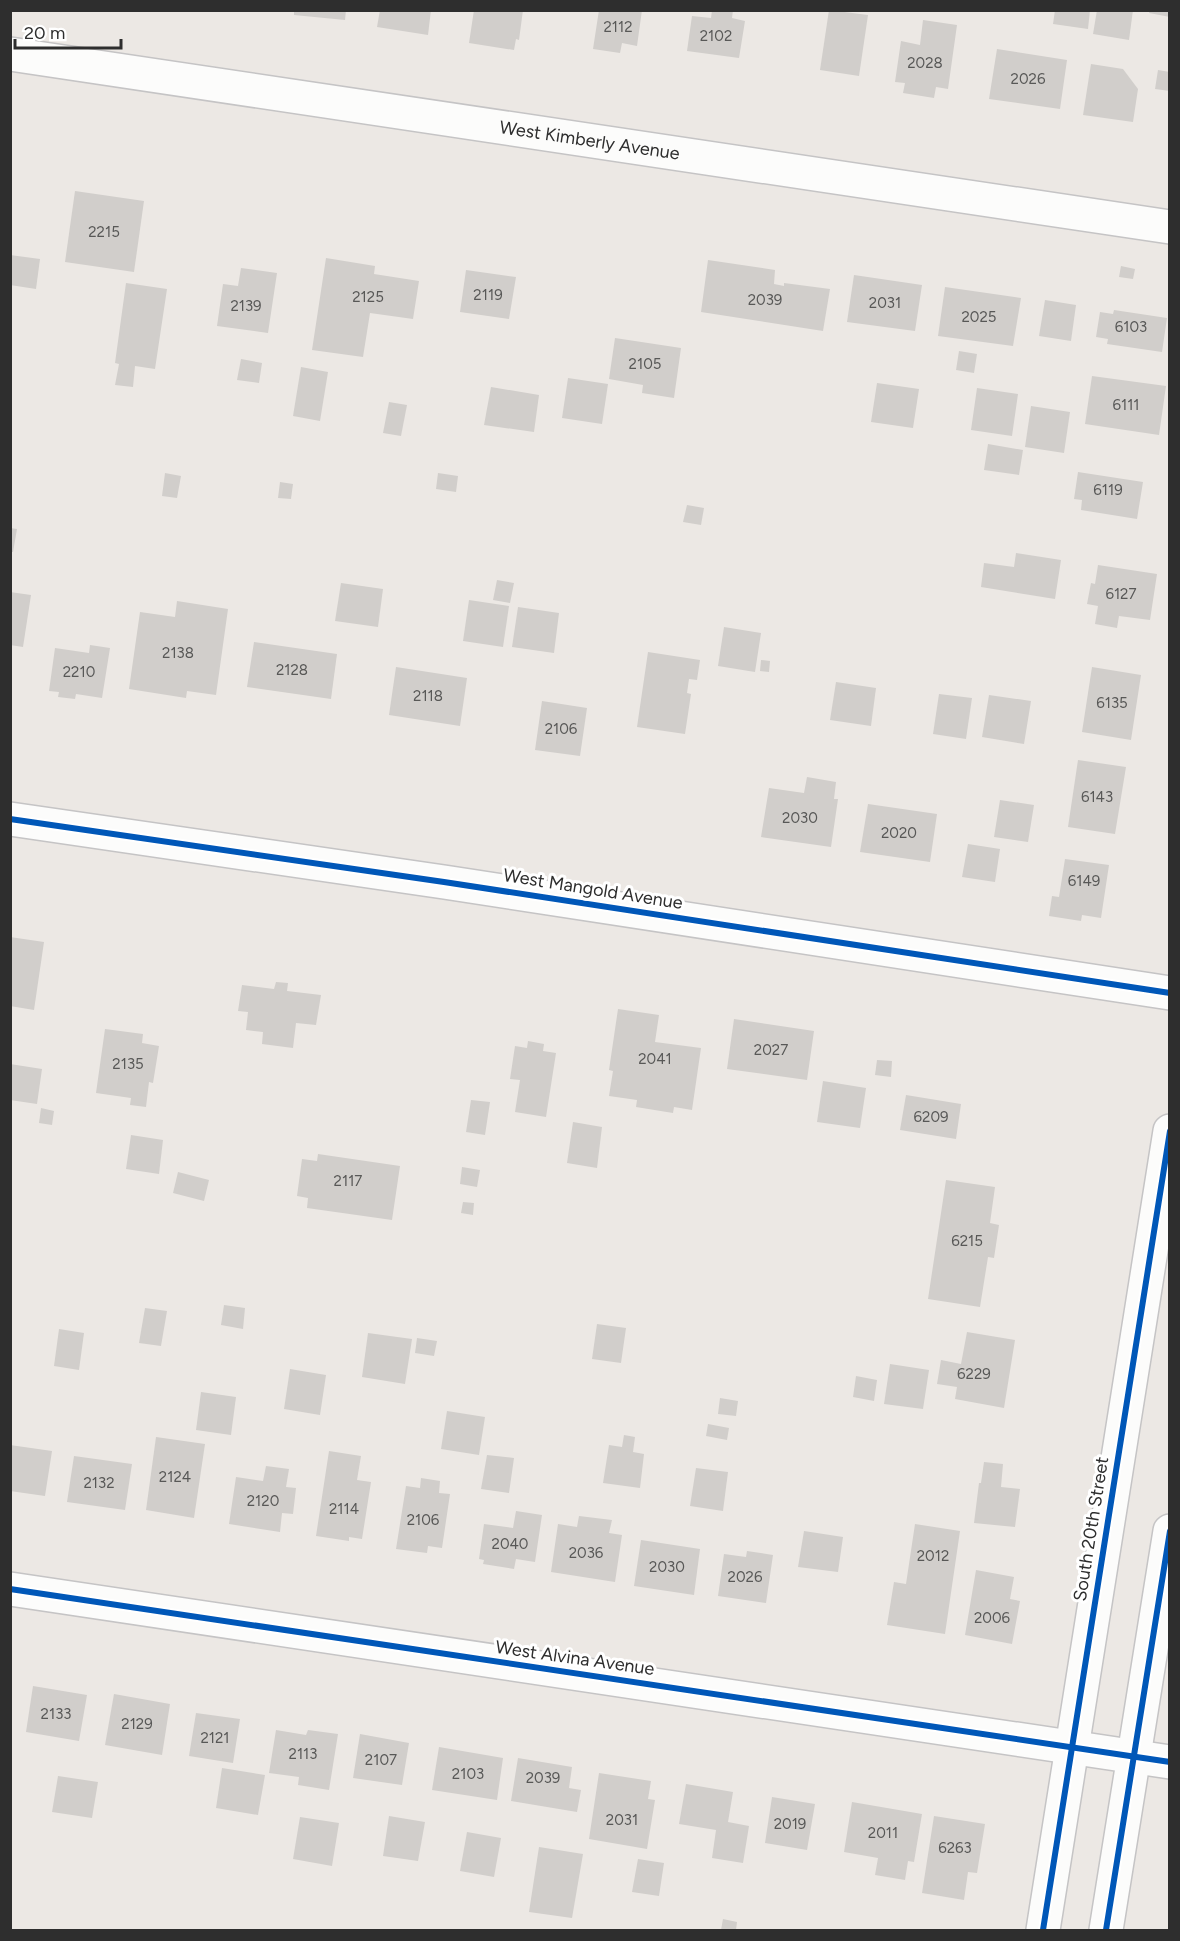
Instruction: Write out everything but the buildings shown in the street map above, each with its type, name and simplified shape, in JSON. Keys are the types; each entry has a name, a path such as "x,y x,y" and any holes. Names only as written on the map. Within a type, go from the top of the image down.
{"street":[{"name":"West Kimberly Avenue","path":"10,54 1170,227"},
{"name":"West Mangold Avenue","path":"10,819 444,882 1170,993"},
{"name":"South 20th Street","path":"1043,1930 1170,1131"},
{"path":"1106,1930 1170,1531"},
{"name":"West Alvina Avenue","path":"10,1589 1170,1762"}],"cycle path":[{"path":"10,819 444,882 1170,993"},
{"path":"1043,1930 1170,1131"},
{"path":"1106,1930 1170,1531"},
{"path":"10,1589 1170,1762"}]}
